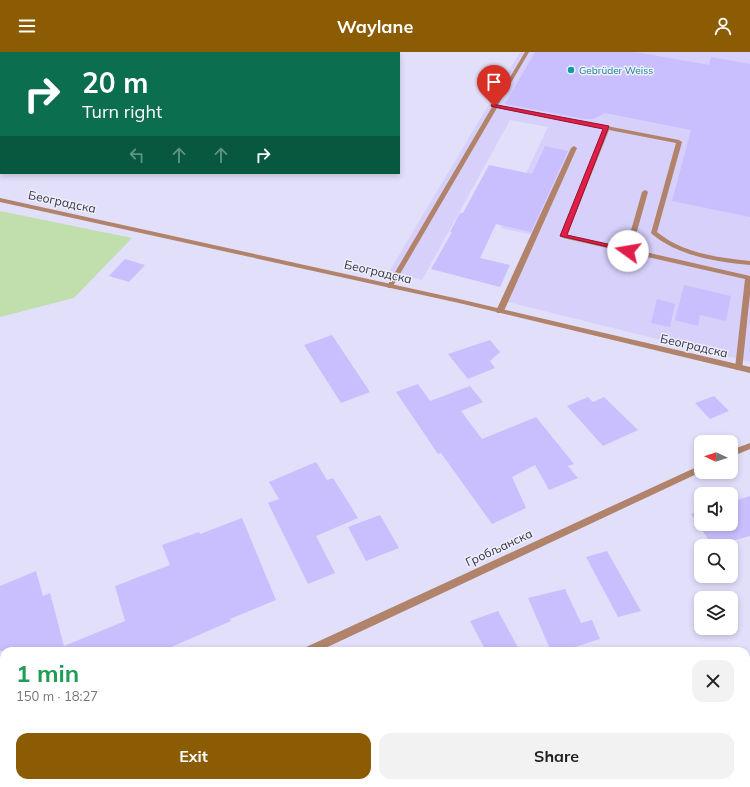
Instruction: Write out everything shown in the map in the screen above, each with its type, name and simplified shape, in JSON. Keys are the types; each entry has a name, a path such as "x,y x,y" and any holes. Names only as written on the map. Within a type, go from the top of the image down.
{"street":[{"path":"390,286 526,52"},
{"path":"494,106 679,142 654,233 662,241 683,249 750,263"},
{"path":"607,128 563,236 749,279 739,368"},
{"path":"500,311 574,148"},
{"path":"628,251 644,192"},
{"name":"Београдска","path":"0,200 390,286 750,370"},
{"path":"738,451 750,446"},
{"name":"Гробљанска","path":"317,647 694,471"}],"shaded area":[{"name":"Gebrüder Weiss","path":"520,52 750,52 750,362 504,301 534,235 500,228 548,127 510,120 422,280 389,272"}],"green space":[{"path":"0,211 132,238 74,298 0,317"}],"building":[{"path":"535,52 635,52 709,65 711,57 750,64 750,217 672,201 691,130 605,113 593,119 585,119 505,104"},
{"path":"545,146 568,151 531,232 496,224 480,258 510,265 500,287 431,269 452,232 450,232 460,213 463,213 489,165 532,174"},
{"path":"125,259 145,265 129,282 109,276"},
{"path":"684,285 731,296 726,321 700,315 698,326 675,320"},
{"path":"657,299 675,304 670,327 651,323"},
{"path":"332,335 370,392 341,403 304,345"},
{"path":"490,340 500,352 490,361 495,368 468,379 448,354"},
{"path":"418,384 430,401 470,386 483,402 461,411 482,439 536,417 574,464 568,466 578,478 549,490 535,465 512,477 526,508 492,524 441,453 438,454 396,392"},
{"path":"714,396 729,411 710,419 695,403"},
{"path":"588,397 593,402 604,397 638,430 603,446 567,406"},
{"path":"316,462 327,480 333,478 358,518 316,536 335,573 308,584 268,503 279,499 269,482"},
{"path":"750,496 750,536 738,539 708,539 703,531 738,531 738,500"},
{"path":"380,515 399,548 366,561 348,527"},
{"path":"242,518 276,600 230,619 231,621 171,647 0,647 0,586 36,571 43,596 50,593 64,646 125,621 115,586 170,565 162,545 199,532 200,534"},
{"path":"607,551 641,611 618,617 586,557"},
{"path":"565,589 581,623 592,620 600,639 575,647 549,647 528,598"},
{"path":"498,611 518,647 484,647 470,621"}],"place":[{"name":"Gebrüder Weiss","path":"571,70"}],"route":[{"path":"494,106 607,128 563,236 628,251"}]}
